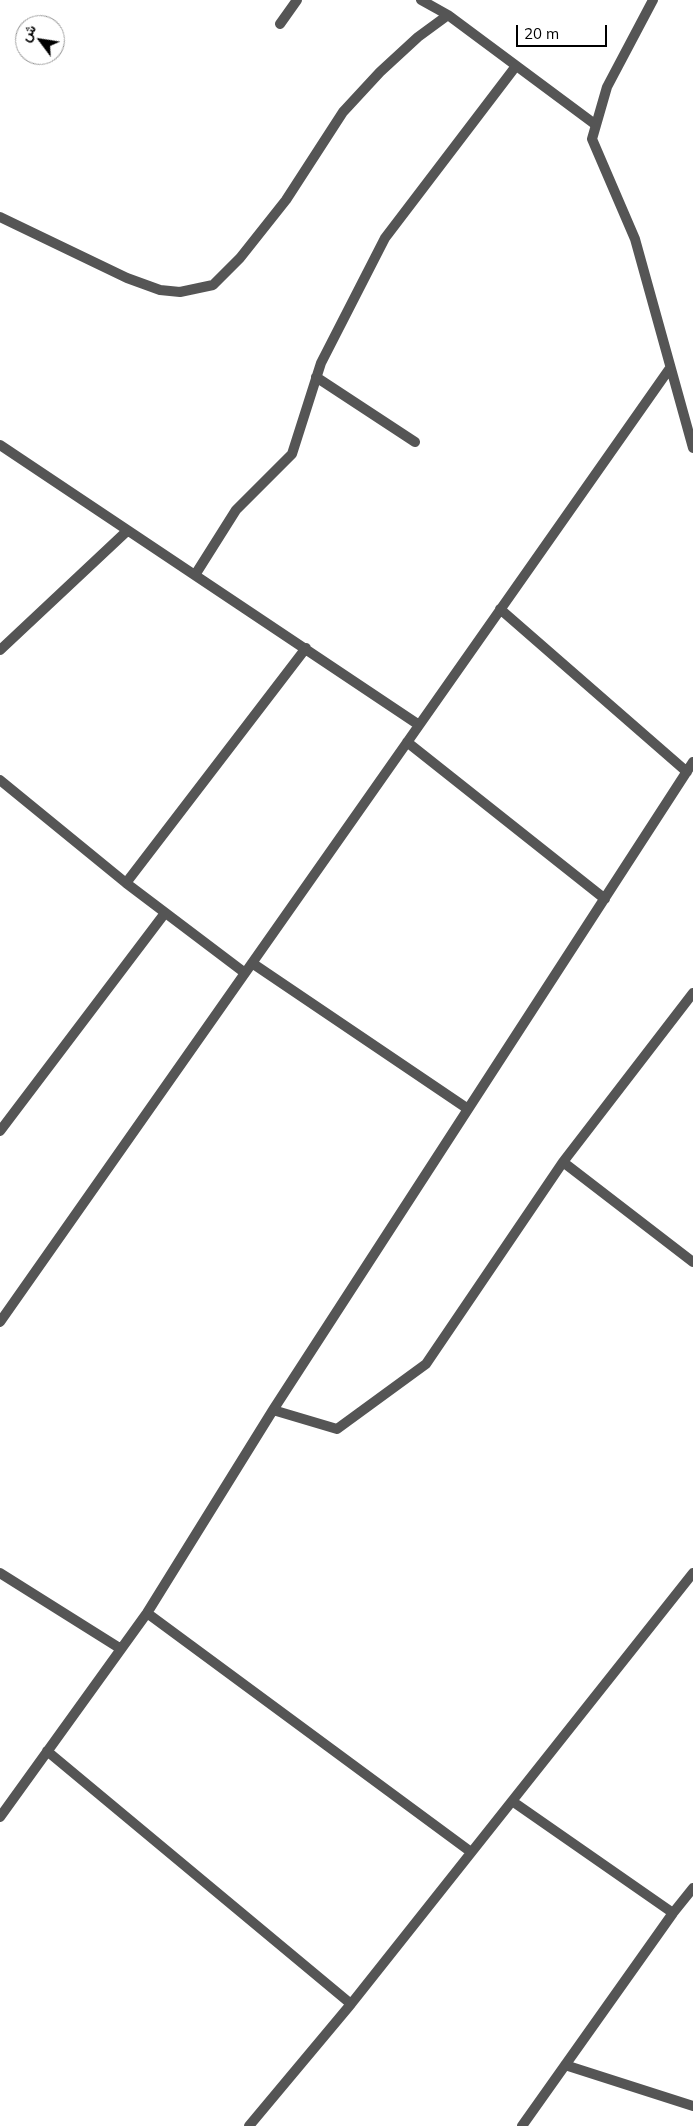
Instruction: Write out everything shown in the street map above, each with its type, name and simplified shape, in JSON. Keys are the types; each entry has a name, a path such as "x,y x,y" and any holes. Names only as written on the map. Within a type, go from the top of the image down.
{"street":[{"path":"280,24 297,0"},
{"path":"421,0 448,15 596,124"},
{"path":"654,0 607,87 592,139 635,239 693,448"},
{"path":"0,217 127,278 160,290 180,292 213,285 240,258 286,200 343,112 380,72 418,37 448,15"},
{"path":"195,574 236,510 292,454 321,363 384,238 516,66"},
{"path":"0,1322 670,368"},
{"path":"316,377 415,442"},
{"path":"0,444 127,531 195,574 419,725"},
{"path":"0,650 127,531"},
{"path":"500,610 687,772"},
{"path":"126,884 306,648"},
{"path":"407,742 605,899"},
{"path":"0,1817 147,1613 274,1410 693,762"},
{"path":"0,780 126,884 245,973"},
{"path":"0,1131 165,913"},
{"path":"252,963 468,1109"},
{"path":"274,1410 337,1429 426,1364 563,1162 693,992"},
{"path":"563,1162 693,1262"},
{"path":"0,1572 121,1650"},
{"path":"249,2126 351,2004 693,1573"},
{"path":"147,1613 471,1852"},
{"path":"47,1750 351,2004"},
{"path":"512,1801 673,1913"},
{"path":"522,2126 673,1913 693,1888"},
{"path":"565,2066 693,2106"}]}
